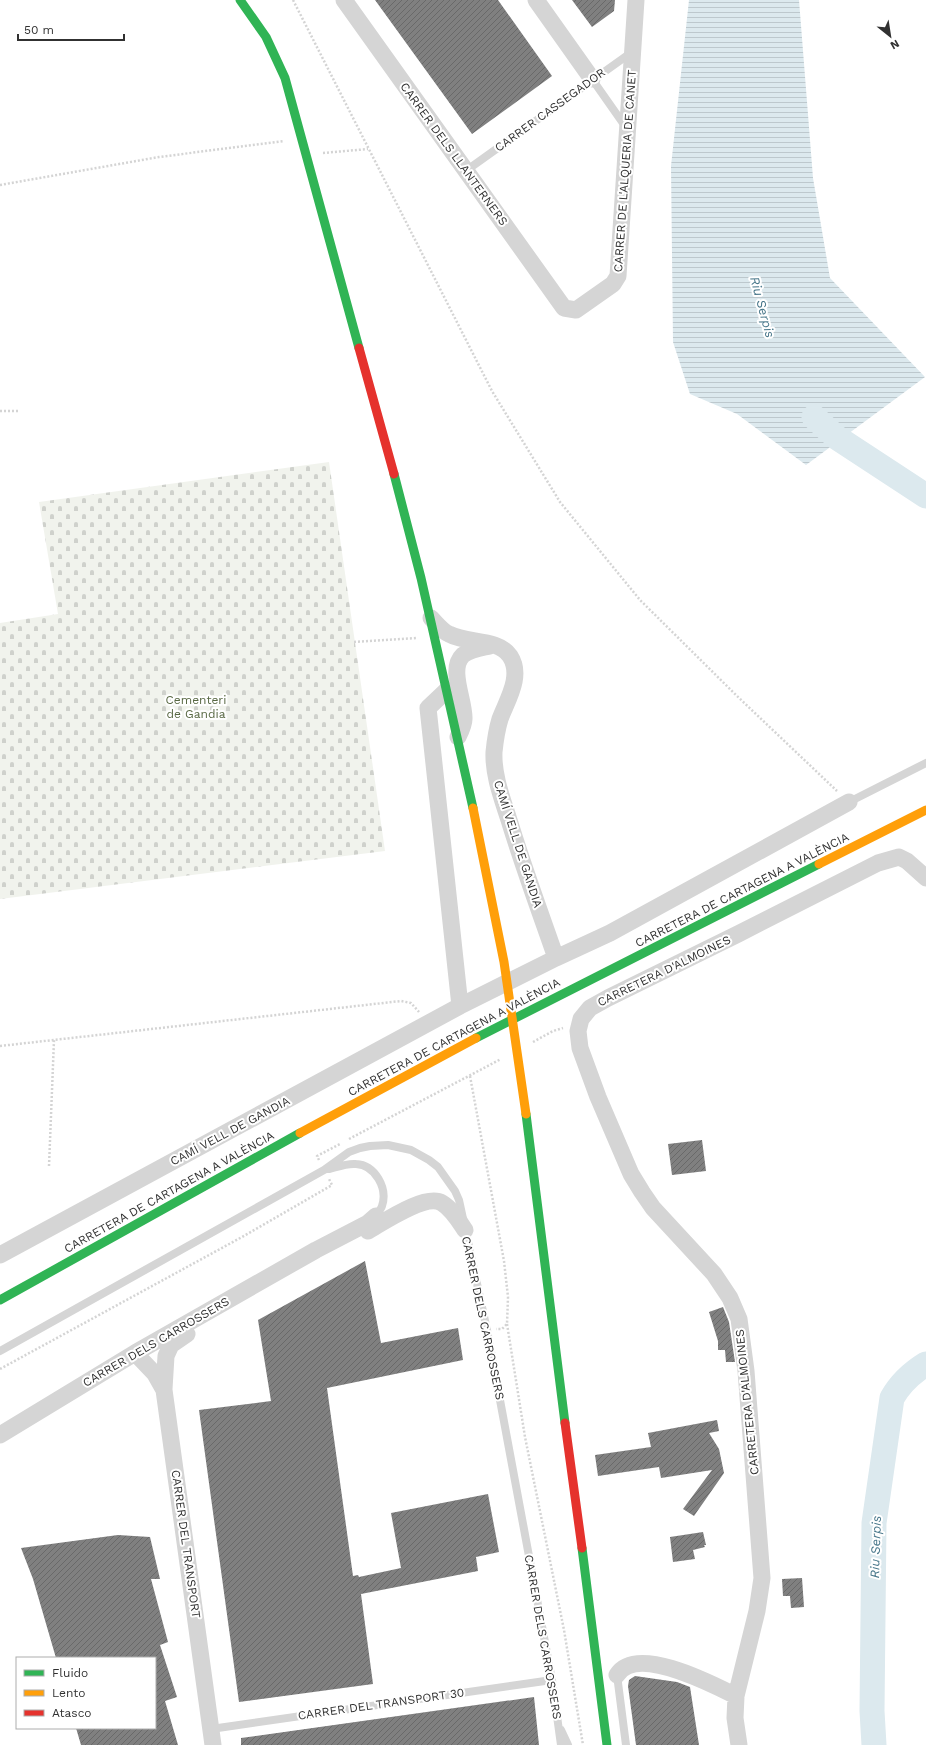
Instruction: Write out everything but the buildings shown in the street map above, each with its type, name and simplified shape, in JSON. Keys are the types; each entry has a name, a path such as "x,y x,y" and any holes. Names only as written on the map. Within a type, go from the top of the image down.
{"main road":[{"path":"240,0 256,19 274,50 285,78 412,541 458,737 501,940 527,1124 607,1745"},
{"name":"CARRETERA DE CARTAGENA A VALÈNCIA","path":"0,1300 259,1155 481,1035 926,810"}],"street":[{"name":"CARRER DELS LLANTERNERS","path":"344,0 467,170 564,308"},
{"path":"536,0 592,79"},
{"name":"CARRER DE L'ALQUERIA DE CANET","path":"564,308 576,310 613,284 618,276 636,0"},
{"name":"CAMÍ VELL DE GANDIA","path":"431,618 441,629 455,637 494,645 502,649 510,655 514,664 515,676 499,721 495,743 494,766 520,856 556,958"},
{"path":"458,737 464,718 457,675 460,659 469,652 494,645"},
{"path":"446,690 428,708 460,1006"},
{"name":"CAMÍ VELL DE GANDIA","path":"0,1255 460,1006 610,933 849,802"},
{"name":"CARRETERA D'ALMOINES","path":"739,1745 736,1718 736,1696 758,1604 762,1572 746,1371 739,1319 730,1298 714,1274 653,1208 631,1174 598,1098 580,1048 579,1026 581,1019 590,1008 608,998 878,863 899,857 926,878"},
{"name":"CARRER DELS CARROSSERS","path":"164,1390 166,1356 171,1345 387,1220 418,1204 432,1200 442,1203 454,1214 465,1230"},
{"name":"CARRER DELS CARROSSERS","path":"0,1435 135,1353 316,1250 368,1223 376,1216"},
{"name":"CARRER DEL TRANSPORT","path":"135,1353 155,1374 164,1390 212,1737"},
{"path":"617,1675 620,1670 631,1664 638,1663 659,1666 690,1674 736,1696"}],"lane":[{"name":"CARRER CASSEGADOR","path":"467,170 633,51"},
{"path":"592,79 628,130"},
{"path":"849,802 926,763"},
{"path":"0,1351 324,1170 349,1152 370,1146 388,1145 411,1150 434,1163 447,1178 459,1200 465,1230"},
{"path":"324,1170 355,1164 363,1165 369,1169 380,1182 384,1195 382,1206 376,1216"},
{"name":"CARRER DELS CARROSSERS","path":"465,1230 487,1330 552,1680 561,1745"},
{"path":"617,1675 626,1745"},
{"name":"CARRER DEL TRANSPORT 30","path":"212,1737 552,1680"},
{"path":"557,1722 568,1745"}],"path":[{"path":"293,0 492,391 560,502 640,600 737,696 849,802"},
{"path":"0,185 160,157 301,139"},
{"path":"305,154 368,149"},
{"path":"0,411 19,411"},
{"path":"354,642 435,636"},
{"path":"0,1046 401,1002 411,1003 426,1025"},
{"path":"532,1042 553,1031 570,1026 579,1026"},
{"path":"49,1166 54,1040"},
{"path":"317,1156 505,1057"},
{"path":"470,1076 504,1261 508,1297 507,1324 525,1437 564,1630 584,1745"},
{"path":"0,1369 242,1237 332,1185"},
{"path":"487,1330 502,1329 507,1324"}],"green space":[{"name":"Cementeri de Gandia","path":"329,462 385,851 0,899 0,623 58,614 39,502"}],"water":[{"path":"689,0 799,0 813,178 830,278 925,377 806,465 737,414 690,394 673,342 671,166"}],"waterway":[{"name":"Riu Serpis","path":"814,417 836,437 926,496"},
{"name":"Riu Serpis","path":"874,1745 872,1711 874,1523 892,1398 907,1379 926,1364"}],"traffic: fast":[{"path":"240,0 266,37 285,78 359,348"},
{"path":"394,474 421,578 473,808"},
{"path":"476,1038 819,864"},
{"path":"526,1114 565,1423"},
{"path":"0,1300 300,1133"},
{"path":"582,1548 607,1745"}],"traffic: slow":[{"path":"473,808 504,962 526,1114"},
{"path":"819,864 926,810"},
{"path":"300,1133 476,1038"}],"traffic: jam":[{"path":"359,348 394,474"},
{"path":"565,1423 582,1548"}]}
